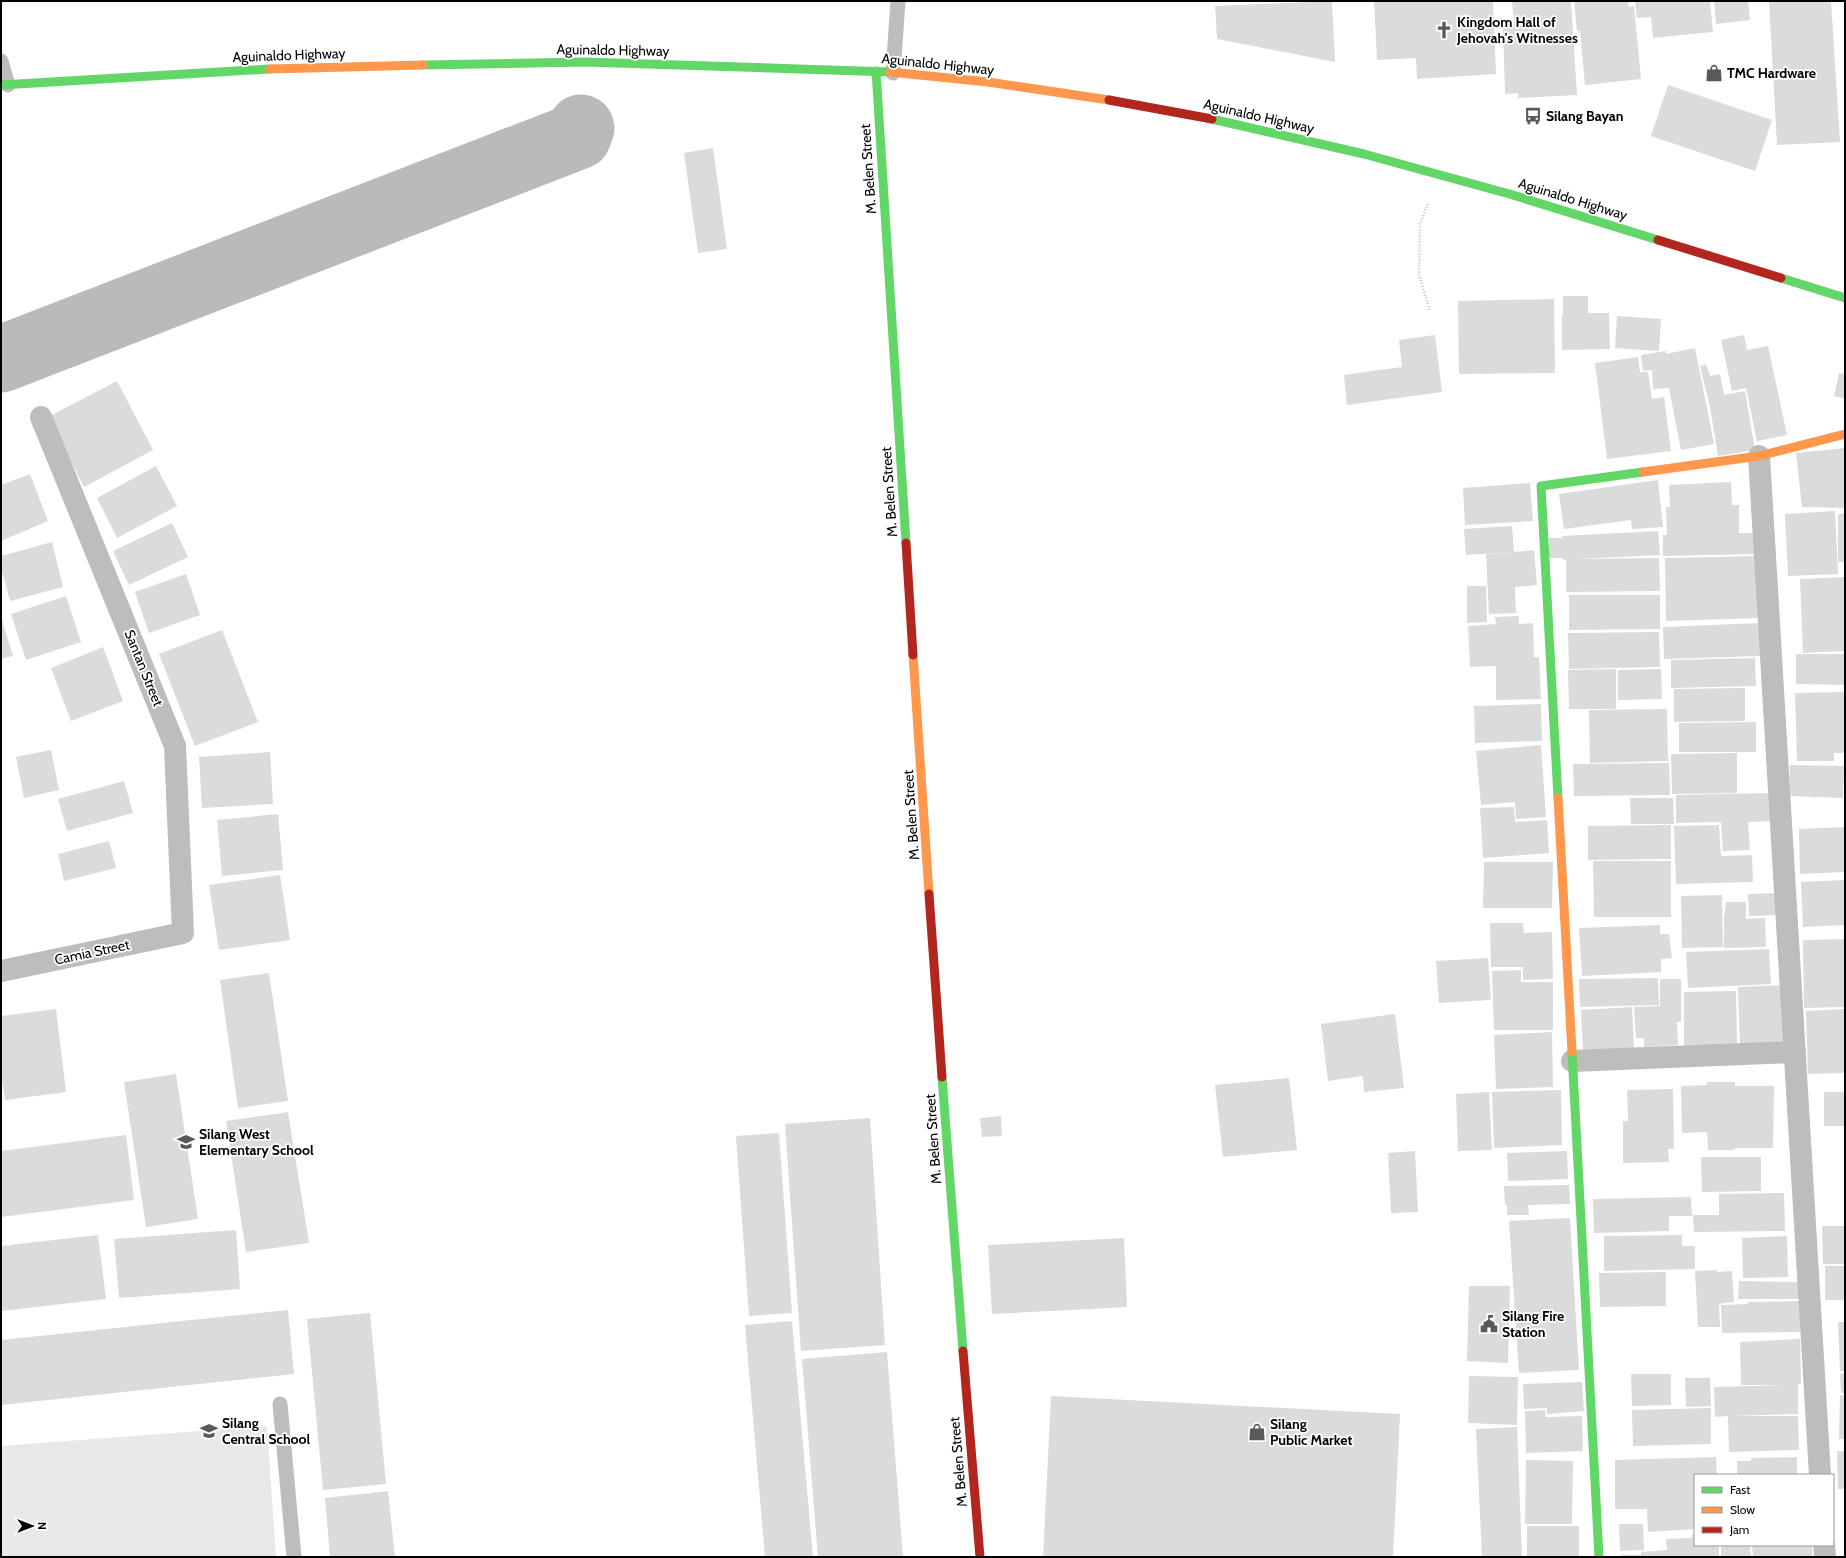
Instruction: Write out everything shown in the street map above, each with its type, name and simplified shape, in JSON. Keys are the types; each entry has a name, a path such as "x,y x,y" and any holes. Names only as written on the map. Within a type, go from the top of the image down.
{"street":[{"name":"Aguinaldo Highway","path":"4,85 279,68 577,62 876,71 988,82 1096,98 1188,114 1356,152 1439,173 1845,298"},
{"name":"M. Belen Street","path":"876,71 945,1106 963,1360 980,1557"},
{"name":"Santan Street","path":"41,417 176,746 183,933"},
{"path":"1599,1557 1540,486 1759,456 1845,434"},
{"path":"1759,456 1820,1474"},
{"name":"Camia Street","path":"1,971 183,933"},
{"path":"1572,1060 1795,1052"},
{"path":"1824,1546 1825,1557"}],"lane":[{"path":"894,72 898,1"},
{"path":"1,61 4,85"},
{"path":"280,1404 294,1557"}],"path":[{"path":"1430,311 1419,275 1420,224 1439,173"}],"shaded area":[{"path":"267,1426 276,1557 1,1557 1,1446"}],"building":[{"path":"1332,1 1335,62 1217,39 1215,6"},
{"name":"Kingdom Hall of Jehovah's Witnesses","path":"1374,1 1493,1 1496,74 1417,79 1416,58 1377,60"},
{"path":"1512,1 1571,1 1577,95 1518,98 1518,93 1505,94 1503,26 1514,25"},
{"path":"1574,1 1628,1 1629,7 1634,6 1641,79 1585,85 1580,31 1577,31"},
{"path":"1635,1 1710,1 1713,32 1653,38 1651,17 1637,18"},
{"path":"1714,1 1748,1 1750,20 1716,24"},
{"path":"1769,1 1831,1 1840,142 1777,145"},
{"path":"1668,85 1772,120 1755,171 1651,136"},
{"path":"713,148 727,249 698,253 684,153"},
{"path":"1563,296 1588,296 1588,313 1609,313 1610,349 1562,350"},
{"path":"1554,299 1555,373 1459,374 1458,301"},
{"path":"1617,316 1661,319 1659,351 1615,348"},
{"path":"1435,335 1442,392 1347,405 1344,375 1402,367 1399,340"},
{"path":"1744,335 1747,350 1768,346 1787,435 1757,441 1746,388 1732,391 1721,340"},
{"path":"1695,348 1714,444 1681,450 1669,388 1653,389 1652,370 1643,371 1641,355 1666,351 1666,354"},
{"path":"1638,357 1640,372 1648,372 1652,399 1664,397 1671,451 1607,459 1595,363"},
{"path":"1706,364 1710,376 1720,374 1724,395 1745,391 1755,450 1718,456 1710,407 1700,366"},
{"path":"1839,373 1845,374 1845,399 1834,396"},
{"path":"117,381 153,450 84,487 48,417"},
{"path":"1845,448 1845,508 1802,507 1796,453"},
{"path":"156,466 177,506 117,538 97,498"},
{"path":"30,474 48,521 1,541 1,485"},
{"path":"1658,480 1663,527 1632,529 1631,520 1564,529 1559,494"},
{"path":"1731,482 1732,505 1739,505 1739,533 1759,533 1760,554 1663,556 1663,535 1667,535 1666,507 1670,507 1669,485"},
{"path":"1530,483 1533,521 1465,525 1463,488"},
{"path":"1835,511 1838,574 1788,576 1785,514"},
{"path":"1845,513 1845,562 1838,562 1838,514"},
{"path":"172,523 188,557 129,585 113,551"},
{"path":"1512,526 1514,552 1534,550 1537,585 1515,587 1516,613 1489,614 1486,554 1512,552 1466,555 1464,529"},
{"path":"1658,531 1660,555 1576,559 1659,558 1660,591 1566,592 1566,560 1563,560 1563,558 1549,558 1549,538"},
{"path":"52,542 63,587 10,601 1,567 1,556"},
{"path":"1758,556 1760,618 1666,621 1665,558"},
{"path":"186,574 200,615 149,633 135,592"},
{"path":"1845,577 1845,651 1803,653 1800,579"},
{"path":"1467,586 1486,586 1487,622 1467,623"},
{"path":"1569,595 1660,595 1660,629 1569,630"},
{"path":"66,596 81,642 26,660 11,614"},
{"path":"1519,616 1519,624 1533,623 1534,657 1539,657 1541,699 1496,700 1496,666 1470,667 1468,626 1496,624 1495,617"},
{"path":"1,617 13,656 1,659"},
{"path":"1761,623 1762,656 1664,659 1663,627"},
{"path":"222,630 258,722 195,746 159,654"},
{"path":"1659,632 1660,667 1569,669 1568,633"},
{"path":"103,647 123,701 71,721 51,668"},
{"path":"1796,654 1845,654 1845,685 1796,684"},
{"path":"1755,658 1756,686 1671,688 1671,660"},
{"path":"1616,669 1616,709 1569,709 1568,670"},
{"path":"1661,669 1662,699 1618,700 1618,670"},
{"path":"1745,688 1745,721 1674,722 1674,689"},
{"path":"1845,692 1845,753 1834,753 1834,761 1797,761 1795,693"},
{"path":"1541,704 1542,741 1475,743 1474,706"},
{"path":"1667,709 1668,761 1590,763 1589,710"},
{"path":"1756,722 1756,752 1679,752 1679,723"},
{"path":"1541,745 1546,817 1516,819 1515,802 1481,805 1476,751"},
{"path":"51,750 59,790 24,798 16,757"},
{"path":"270,752 273,804 202,808 199,757"},
{"path":"1737,753 1737,793 1672,794 1671,754"},
{"path":"1669,763 1670,795 1574,796 1573,764"},
{"path":"1790,765 1844,766 1843,798 1789,796"},
{"path":"124,781 133,813 67,831 58,799"},
{"path":"1771,793 1772,821 1748,822 1750,850 1723,851 1721,822 1676,823 1676,795"},
{"path":"1630,798 1673,798 1674,824 1631,824"},
{"path":"1514,807 1515,822 1547,820 1549,853 1483,858 1480,808"},
{"path":"278,814 283,870 222,876 217,820"},
{"path":"1671,825 1671,859 1588,860 1588,826"},
{"path":"1719,825 1721,856 1752,855 1753,882 1676,884 1674,826"},
{"path":"1845,827 1845,872 1800,874 1799,829"},
{"path":"109,841 116,868 64,881 58,854"},
{"path":"1593,861 1671,861 1671,917 1594,917"},
{"path":"1484,862 1553,862 1552,908 1483,908"},
{"path":"280,875 290,940 219,950 209,885"},
{"path":"1845,880 1845,925 1803,927 1801,882"},
{"path":"1779,893 1780,915 1749,916 1748,894"},
{"path":"1722,895 1723,947 1682,948 1681,896"},
{"path":"1726,902 1746,902 1746,919 1765,918 1766,947 1724,948 1724,919"},
{"path":"1490,923 1523,923 1524,933 1552,932 1553,979 1523,980 1523,967 1491,967"},
{"path":"1660,925 1660,934 1669,934 1672,958 1661,959 1661,972 1582,976 1579,928"},
{"path":"1845,939 1845,1007 1804,1008 1803,940"},
{"path":"1769,949 1771,984 1688,988 1686,952"},
{"path":"1488,958 1491,1000 1439,1003 1436,961"},
{"path":"1521,970 1521,982 1553,982 1553,1030 1494,1030 1492,971"},
{"path":"269,973 288,1101 238,1108 220,980"},
{"path":"1658,978 1659,1005 1580,1007 1579,979"},
{"path":"1660,979 1681,979 1681,1022 1677,1022 1678,1045 1644,1047 1644,1038 1636,1038 1634,1007 1660,1006"},
{"path":"1784,985 1786,1043 1740,1044 1738,987"},
{"path":"1736,991 1737,1044 1684,1046 1684,992"},
{"path":"1632,1007 1634,1049 1583,1052 1581,1010"},
{"path":"56,1009 66,1092 5,1100 1,1072 1,1016"},
{"path":"1845,1009 1845,1073 1808,1074 1806,1011"},
{"path":"1395,1014 1404,1088 1364,1092 1363,1076 1328,1081 1321,1024"},
{"path":"1552,1032 1553,1087 1496,1089 1494,1035"},
{"path":"176,1074 198,1219 146,1227 124,1082"},
{"path":"1289,1078 1297,1150 1223,1157 1215,1085"},
{"path":"1707,1082 1735,1082 1735,1086 1774,1086 1773,1148 1708,1150 1707,1132 1682,1133 1681,1086 1707,1085"},
{"path":"1673,1089 1674,1149 1668,1149 1669,1162 1623,1163 1623,1121 1628,1121 1627,1090"},
{"path":"1561,1090 1562,1145 1494,1148 1492,1092"},
{"path":"1489,1092 1492,1150 1458,1151 1456,1094"},
{"path":"1824,1092 1845,1092 1845,1126 1824,1126"},
{"path":"288,1112 309,1243 246,1252 226,1121"},
{"path":"1001,1116 1002,1136 982,1137 980,1118"},
{"path":"870,1118 885,1345 801,1351 785,1124"},
{"path":"779,1133 792,1313 749,1316 736,1136"},
{"path":"126,1135 134,1200 1,1217 1,1151"},
{"path":"1415,1151 1418,1212 1391,1213 1388,1153"},
{"path":"1567,1151 1568,1179 1508,1181 1507,1153"},
{"path":"1701,1157 1761,1157 1761,1191 1702,1192"},
{"path":"1569,1185 1570,1204 1528,1205 1529,1215 1507,1215 1504,1186"},
{"path":"1784,1193 1785,1231 1694,1232 1693,1215 1719,1215 1719,1194"},
{"path":"1691,1197 1692,1216 1669,1216 1669,1231 1594,1233 1593,1199"},
{"path":"1570,1218 1579,1370 1519,1373 1509,1221"},
{"path":"1822,1226 1845,1226 1845,1264 1823,1264"},
{"path":"236,1230 240,1289 119,1298 114,1239"},
{"path":"98,1235 106,1299 1,1311 1,1246"},
{"path":"1682,1235 1682,1246 1695,1246 1695,1269 1604,1271 1604,1236"},
{"path":"1787,1236 1788,1277 1743,1278 1742,1238"},
{"path":"1124,1238 1127,1307 992,1314 988,1245"},
{"path":"1825,1266 1845,1266 1845,1300 1825,1300"},
{"path":"1717,1270 1717,1272 1732,1271 1734,1302 1719,1304 1720,1327 1698,1327 1695,1271"},
{"path":"1666,1272 1666,1306 1600,1307 1599,1273"},
{"path":"1739,1281 1800,1282 1800,1299 1738,1299"},
{"name":"Silang Fire Station","path":"1469,1286 1510,1286 1508,1363 1467,1361"},
{"path":"1800,1301 1800,1332 1722,1333 1721,1305 1748,1304 1748,1302"},
{"path":"288,1310 294,1374 1,1405 1,1340"},
{"path":"370,1313 386,1484 323,1490 307,1319"},
{"path":"792,1321 813,1557 765,1557 745,1325"},
{"path":"1838,1322 1845,1322 1845,1371 1840,1371"},
{"path":"1800,1339 1801,1384 1798,1384 1798,1414 1730,1416 1798,1416 1799,1450 1729,1452 1728,1416 1715,1417 1714,1387 1787,1385 1741,1385 1740,1342"},
{"path":"887,1352 903,1557 818,1557 802,1359"},
{"path":"1631,1374 1671,1374 1671,1405 1632,1406"},
{"path":"1840,1374 1845,1374 1845,1393 1841,1393"},
{"path":"1469,1376 1518,1377 1517,1425 1468,1423"},
{"path":"1685,1378 1710,1378 1711,1406 1686,1407"},
{"path":"1582,1382 1584,1411 1547,1414 1547,1408 1524,1409 1523,1384"},
{"path":"1840,1395 1845,1395 1845,1439 1839,1439"},
{"path":"1051,1396 1400,1414 1393,1557 1043,1557"},
{"path":"1711,1408 1711,1444 1633,1446 1632,1410"},
{"path":"1545,1410 1546,1417 1582,1416 1583,1451 1526,1453 1525,1411"},
{"path":"1517,1427 1522,1557 1482,1557 1476,1429"},
{"path":"1837,1451 1845,1451 1845,1489 1838,1489"},
{"path":"1716,1457 1717,1474 1694,1474 1694,1529 1648,1532 1647,1509 1615,1509 1615,1460"},
{"path":"1797,1457 1797,1474 1737,1474 1737,1461 1751,1461 1751,1458"},
{"path":"1526,1460 1573,1461 1572,1524 1525,1524"},
{"path":"388,1491 395,1557 330,1557 325,1498"},
{"path":"1619,1524 1643,1524 1644,1550 1620,1551"},
{"path":"1527,1526 1579,1526 1579,1557 1527,1557"},
{"path":"1692,1534 1694,1534 1694,1546 1719,1546 1719,1557 1621,1557 1621,1555 1641,1555 1641,1552 1667,1550 1666,1539 1692,1538"},
{"path":"1721,1546 1750,1546 1751,1557 1721,1557"},
{"path":"1752,1546 1812,1546 1812,1557 1753,1557"}],"waterway":[{"path":"1,359 578,136 581,128"}],"traffic: fast":[{"path":"423,65 585,62 890,72"},
{"path":"1,85 270,69"},
{"path":"876,71 906,543"},
{"path":"1212,119 1364,154 1513,195 1658,240"},
{"path":"1781,278 1845,298"},
{"path":"1558,798 1541,486 1643,472"},
{"path":"1572,1052 1599,1557"},
{"path":"942,1077 963,1351"}],"traffic: slow":[{"path":"270,69 423,65"},
{"path":"890,72 988,82 1109,100"},
{"path":"1643,472 1759,456 1845,434"},
{"path":"913,655 929,894"},
{"path":"1558,798 1572,1052"}],"traffic: jam":[{"path":"1109,100 1212,119"},
{"path":"1658,240 1781,278"},
{"path":"906,543 913,655"},
{"path":"929,894 942,1077"},
{"path":"963,1351 980,1557"}],"place":[{"name":"Kingdom Hall of Jehovah's Witnesses","path":"1444,30"},
{"name":"TMC Hardware","path":"1714,73"},
{"name":"Silang Bayan","path":"1533,116"},
{"name":"Silang West Elementary School","path":"186,1142"},
{"name":"Silang Fire Station","path":"1489,1324"},
{"name":"Silang Central School","path":"209,1431"},
{"name":"Silang Public Market","path":"1257,1432"}]}
